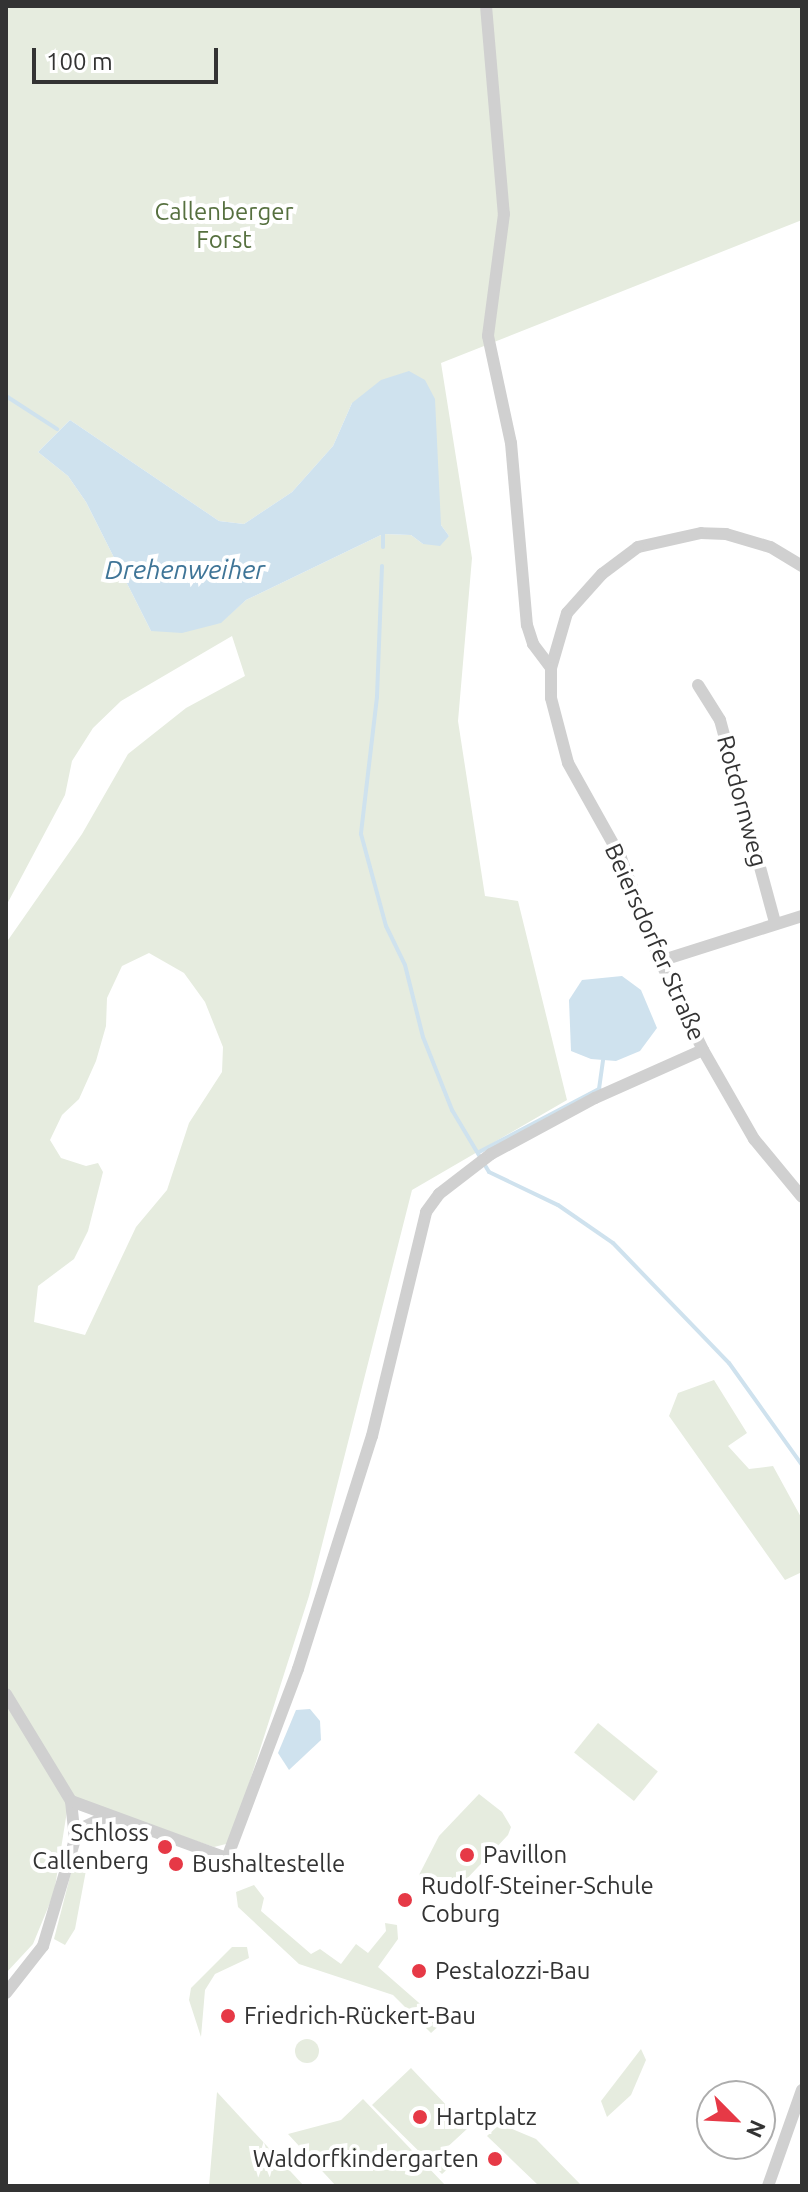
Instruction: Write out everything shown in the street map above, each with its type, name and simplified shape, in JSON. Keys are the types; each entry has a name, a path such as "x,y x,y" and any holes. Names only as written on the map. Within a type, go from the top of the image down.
{"street":[{"path":"486,6 504,214 488,336 511,443 527,625 533,644 551,668"},
{"path":"551,668 567,613 602,574 638,547 701,533 726,534 770,547 802,566"},
{"name":"Beiersdorfer Straße","path":"551,668 551,698 563,748 621,858 660,961 703,1050 746,1127 802,1197"},
{"name":"Rotdornweg","path":"698,685 720,720 775,922"},
{"path":"660,961 775,922 802,916"},
{"path":"71,1801 227,1858 235,1847 372,1436 426,1212 472,1167 491,1154 595,1098 703,1050"},
{"path":"6,1695 71,1801 75,1839"},
{"path":"6,1993 43,1946 75,1839 84,1827 108,1816"},
{"path":"768,2186 802,2090"}],"green space":[{"name":"Callenberger Forst","path":"6,6 802,6 802,220 441,363 472,558 458,721 485,896 518,901 567,1100 412,1190 309,1596 230,1843 214,1847 84,1803 67,1811 54,1893 33,1944 6,1973 6,943 82,834 128,754 186,708 245,676 232,636 121,701 93,728 72,761 65,795 6,906","holes":["352,403 449,536 423,544 411,535 383,534 246,600 220,623 151,631 86,502 68,476 38,452 70,420 219,521 244,524 292,492 333,446","149,953 184,973 205,1002 223,1047 222,1072 189,1123 167,1190 136,1227 85,1335 34,1322 38,1286 74,1259 88,1231 103,1172 98,1163 86,1166 61,1158 50,1140 62,1115 79,1099 96,1061 106,1026 107,998 122,966"]},
{"path":"714,1380 747,1433 728,1446 749,1469 773,1466 802,1519 802,1572 785,1580 669,1416 678,1393"},
{"path":"598,1723 658,1771 634,1801 574,1753"},
{"path":"479,1794 502,1812 511,1827 508,1835 461,1885 446,1891 424,1887 419,1875 439,1836"},
{"path":"74,1861 87,1865 75,1929 65,1945 54,1939"},
{"path":"254,1885 264,1898 261,1911 311,1954 320,1949 341,1964 356,1944 368,1953 386,1931 385,1923 397,1925 398,1939 378,1967 442,2023 431,2033 393,1995 299,1964 238,1907 236,1892"},
{"path":"232,1947 247,1947 249,1958 215,1974 205,1990 201,2037 189,2000 191,1988"},
{"path":"307,2039 316,2042 319,2051 316,2060 307,2063 298,2060 295,2051 298,2042"},
{"path":"641,2049 646,2060 631,2095 607,2117 601,2101"},
{"name":"Hartplatz","path":"411,2068 468,2128 442,2152 453,2164 442,2174 372,2105"},
{"path":"217,2092 304,2186 209,2186"},
{"path":"363,2099 445,2186 336,2186 288,2134 341,2120"},
{"path":"500,2124 536,2139 582,2186 539,2186 487,2136"}],"water":[{"name":"Drehenweiher","path":"409,371 425,380 435,399 441,525 449,536 440,546 423,544 411,535 383,534 246,600 221,623 182,633 151,631 86,502 68,476 38,452 70,420 219,521 244,524 292,492 333,446 352,403 381,380"},
{"path":"622,976 641,990 657,1028 640,1051 616,1061 591,1059 571,1051 569,1000 582,980"},
{"path":"310,1709 320,1721 321,1740 289,1770 278,1753 296,1710"}],"waterway":[{"path":"6,396 57,429"},
{"path":"383,534 383,547"},
{"path":"382,566 377,697 361,834 386,926 405,965 423,1037 452,1110 489,1172 558,1205 613,1243 729,1363 802,1465"},
{"path":"479,1152 599,1089 603,1060"}],"place":[{"name":"Schloss Callenberg","path":"165,1847"},
{"name":"Pavillon","path":"467,1855"},
{"name":"Bushaltestelle","path":"176,1864"},
{"name":"Rudolf-Steiner-Schule Coburg","path":"405,1900"},
{"name":"Pestalozzi-Bau","path":"419,1971"},
{"name":"Friedrich-Rückert-Bau","path":"228,2016"},
{"name":"Hartplatz","path":"420,2117"},
{"name":"Waldorfkindergarten","path":"495,2159"}]}
